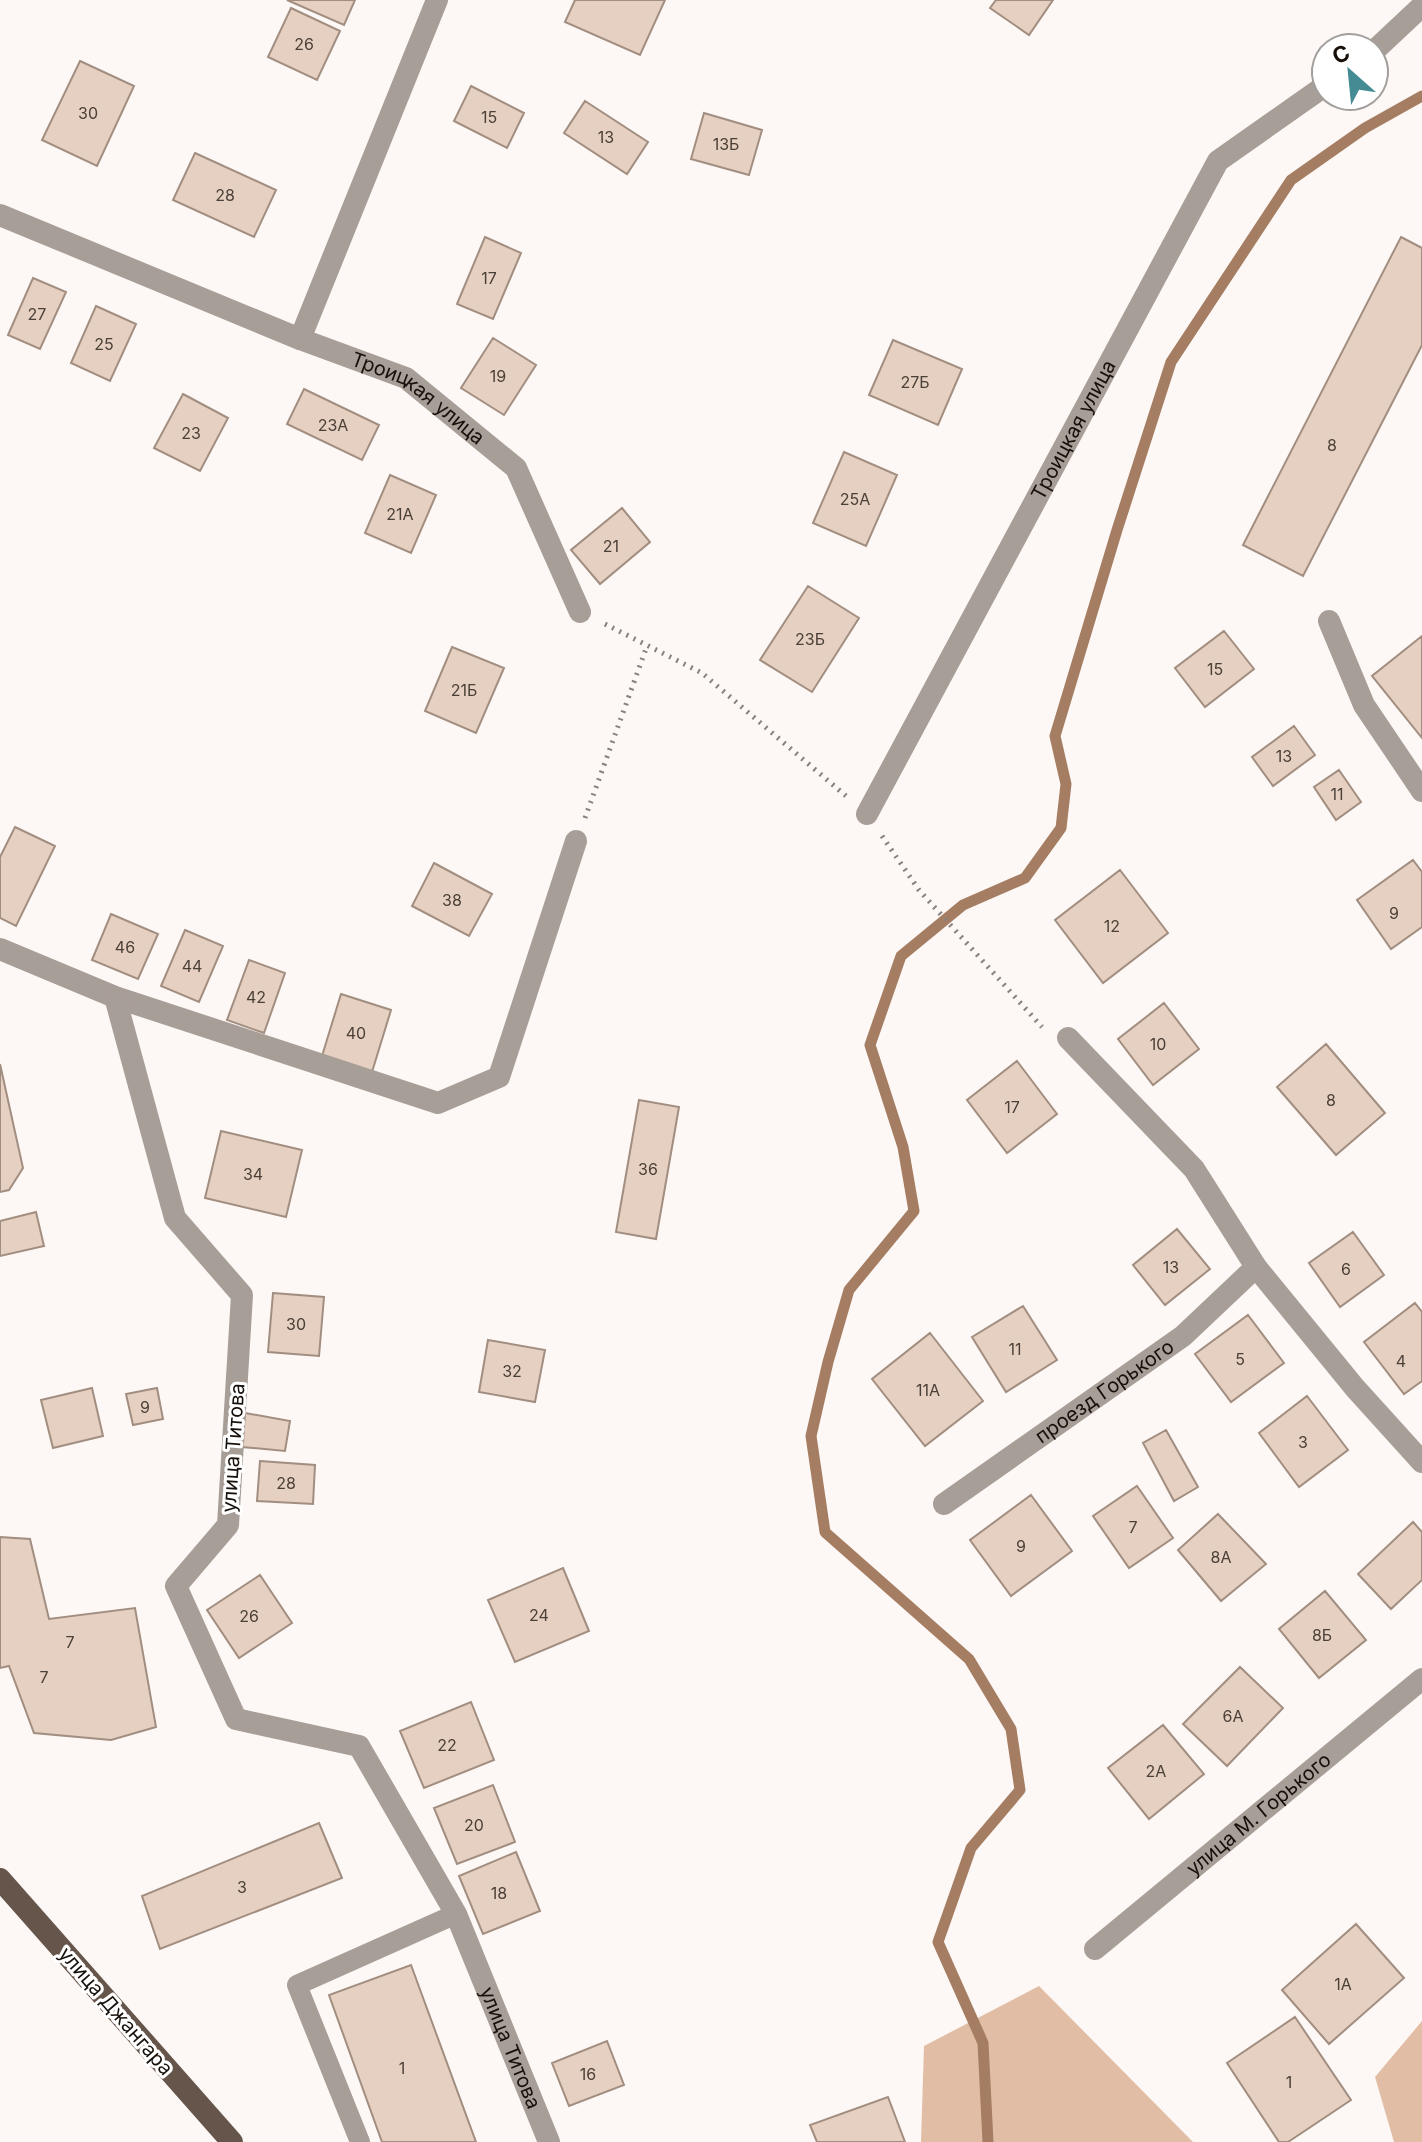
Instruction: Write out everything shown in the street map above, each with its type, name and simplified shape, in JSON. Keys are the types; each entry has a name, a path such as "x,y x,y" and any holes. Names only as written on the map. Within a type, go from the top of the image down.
{"main road":[{"name":"улица Джангара","path":"0,1879 232,2142"}],"street":[{"path":"300,339 437,0"},
{"path":"1390,36 1422,6"},
{"name":"Троицкая улица","path":"867,814 1218,161 1310,96"},
{"name":"Троицкая улица","path":"0,215 300,339 406,378 516,468 580,612"},
{"path":"1329,621 1364,705 1422,791"},
{"path":"0,949 115,997 438,1103 499,1077 576,841"},
{"name":"улица Титова","path":"115,997 175,1218 242,1295 228,1525 176,1586 236,1719 359,1746 456,1914 549,2142"},
{"path":"1068,1038 1194,1169 1256,1267 1355,1388 1422,1462"},
{"name":"проезд Горького","path":"944,1504 1183,1336 1256,1267"},
{"name":"улица М. Горького","path":"1095,1949 1422,1679"}],"lane":[{"path":"360,2142 297,1985 456,1914"}],"path":[{"path":"580,612 702,673 867,814 930,902 1045,1032 1068,1038"},
{"path":"576,841 647,646"}],"shaded area":[{"path":"1039,1986 1193,2142 921,2142 924,2046"},
{"path":"1422,2021 1422,2142 1394,2142 1375,2077"}],"building":[{"path":"287,0 355,0 344,25"},
{"path":"575,0 665,0 640,55 565,22"},
{"path":"996,0 1053,0 1029,35 990,8"},
{"path":"291,8 340,31 317,80 268,57"},
{"path":"80,61 134,86 97,166 42,140"},
{"path":"471,86 524,113 507,148 454,121"},
{"path":"585,101 648,142 627,174 564,133"},
{"path":"704,113 762,130 749,175 691,159"},
{"path":"195,153 276,190 254,237 173,200"},
{"path":"485,237 521,253 493,319 457,304"},
{"path":"1401,237 1422,248 1422,345 1303,576 1243,545"},
{"path":"33,278 66,292 40,349 8,335"},
{"path":"96,306 136,324 110,381 71,363"},
{"path":"493,338 536,365 504,415 461,388"},
{"path":"893,340 962,369 938,425 869,395"},
{"path":"304,389 379,425 362,460 287,424"},
{"path":"183,394 228,418 200,471 154,448"},
{"path":"844,452 897,475 866,546 813,523"},
{"path":"390,475 436,495 411,553 365,533"},
{"path":"622,508 650,542 600,584 571,550"},
{"path":"808,586 859,618 812,692 760,660"},
{"path":"1224,631 1254,669 1205,707 1175,668"},
{"path":"1422,636 1422,738 1372,676"},
{"path":"452,647 504,668 476,733 425,711"},
{"path":"1294,726 1315,755 1273,786 1252,757"},
{"path":"1339,770 1361,802 1336,820 1314,787"},
{"path":"15,827 55,846 16,926 0,918 0,857"},
{"path":"1413,860 1422,872 1422,927 1391,949 1357,900"},
{"path":"434,863 492,894 469,936 412,906"},
{"path":"1120,870 1168,933 1103,983 1055,920"},
{"path":"111,914 158,934 138,979 92,960"},
{"path":"185,930 223,946 199,1002 161,986"},
{"path":"249,960 285,973 264,1033 227,1020"},
{"path":"341,994 391,1010 372,1072 322,1056"},
{"path":"1164,1003 1199,1049 1153,1085 1118,1039"},
{"path":"1326,1044 1385,1113 1336,1155 1277,1087"},
{"path":"1017,1061 1057,1114 1007,1153 967,1100"},
{"path":"0,1064 23,1168 9,1190 0,1192"},
{"path":"639,1100 679,1107 656,1239 616,1232"},
{"path":"221,1131 302,1150 286,1217 205,1198"},
{"path":"36,1212 44,1246 0,1256 0,1221"},
{"path":"1177,1229 1210,1269 1165,1305 1133,1265"},
{"path":"1353,1232 1384,1275 1340,1307 1309,1263"},
{"path":"273,1293 324,1297 319,1356 268,1352"},
{"path":"1415,1303 1422,1312 1422,1381 1404,1394 1364,1342"},
{"path":"1023,1306 1057,1360 1006,1392 972,1337"},
{"path":"1248,1315 1284,1363 1231,1402 1195,1354"},
{"path":"930,1333 983,1401 925,1446 872,1379"},
{"path":"488,1340 545,1350 535,1402 479,1392"},
{"path":"92,1388 103,1436 53,1448 41,1400"},
{"path":"157,1388 163,1419 133,1425 126,1394"},
{"path":"1307,1396 1348,1450 1299,1487 1259,1433"},
{"path":"245,1413 290,1421 285,1451 242,1447"},
{"path":"1166,1430 1198,1487 1174,1501 1143,1443"},
{"path":"260,1461 315,1465 313,1504 257,1501"},
{"path":"1137,1486 1173,1538 1129,1568 1093,1516"},
{"path":"1031,1495 1072,1551 1011,1596 970,1540"},
{"path":"1218,1514 1266,1564 1221,1601 1178,1550"},
{"path":"1413,1522 1422,1532 1422,1580 1391,1609 1358,1574"},
{"path":"0,1537 30,1539 49,1619 135,1608 156,1727 111,1740 34,1733 9,1666 0,1668"},
{"path":"563,1568 589,1631 515,1662 488,1600"},
{"path":"260,1575 292,1623 239,1658 207,1610"},
{"path":"1325,1591 1366,1640 1319,1678 1279,1629"},
{"path":"1240,1667 1283,1708 1227,1766 1183,1724"},
{"path":"471,1702 494,1760 424,1788 400,1731"},
{"path":"1163,1725 1204,1774 1149,1819 1108,1768"},
{"path":"493,1785 515,1842 457,1864 434,1808"},
{"path":"319,1823 342,1878 160,1949 142,1896"},
{"path":"516,1852 540,1911 483,1934 459,1876"},
{"path":"1356,1924 1404,1978 1329,2044 1282,1990"},
{"path":"411,1965 476,2142 382,2142 329,1995"},
{"path":"1295,2017 1351,2100 1288,2142 1279,2142 1227,2063"},
{"path":"607,2041 624,2085 569,2106 552,2063"},
{"path":"888,2097 905,2142 817,2142 810,2125"}],"waterway":[{"path":"988,2142 983,2043 938,1942 971,1848 1020,1790 1011,1729 969,1659 825,1532 811,1436 849,1290 914,1211 903,1147 870,1045 901,956 963,905 1025,878 1061,828 1066,784 1055,736 1171,362 1291,180 1365,128 1422,96"}]}
